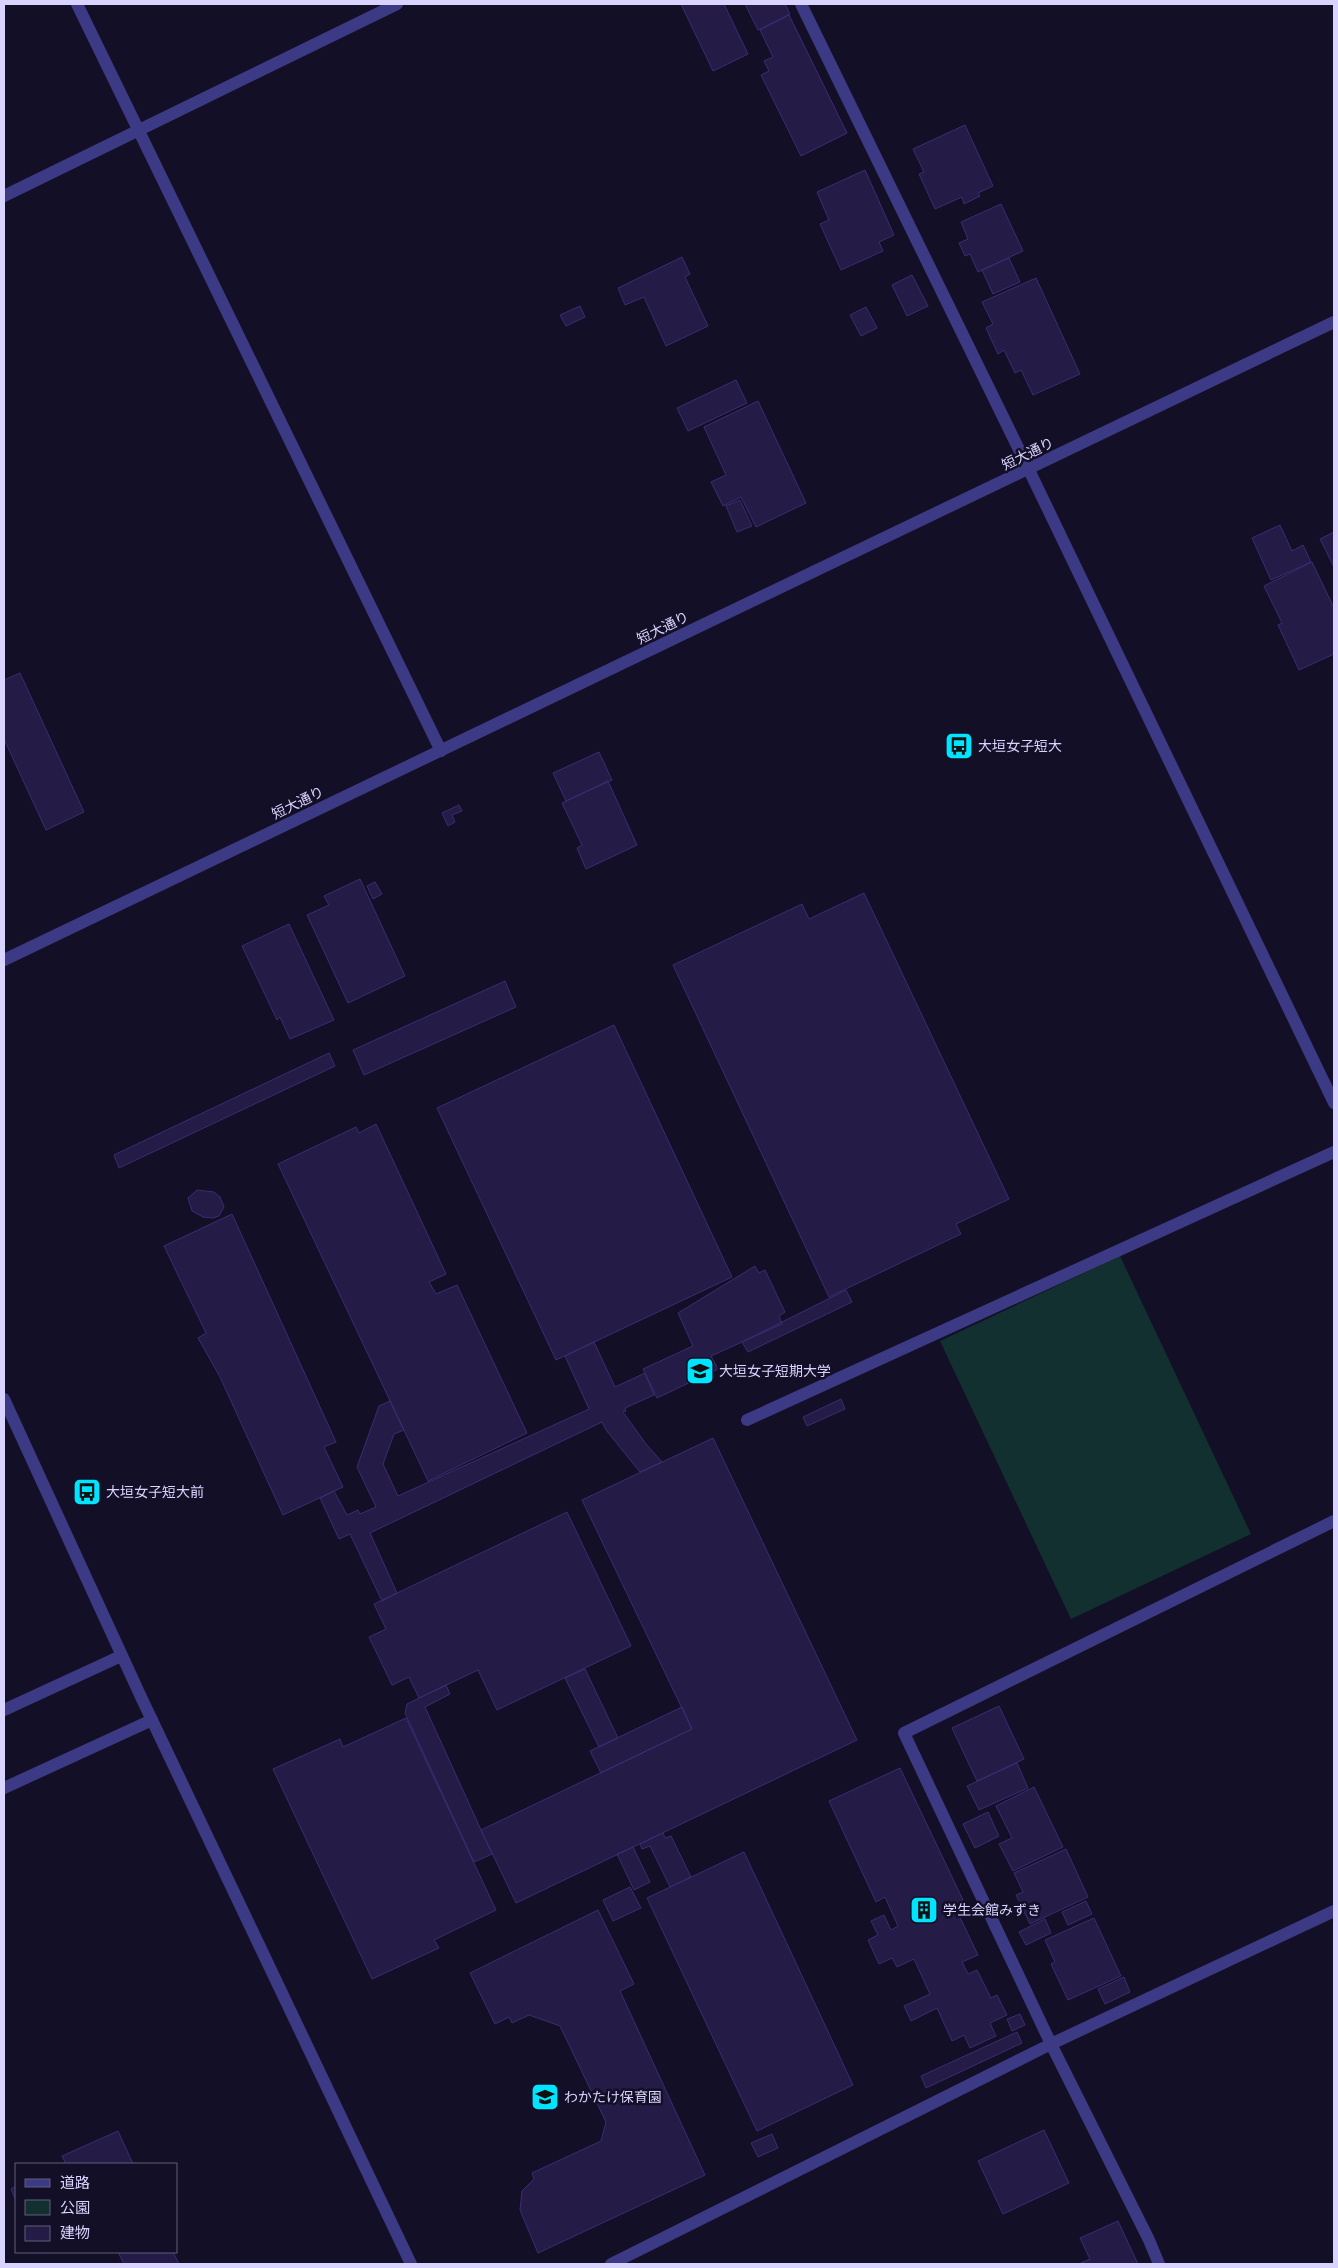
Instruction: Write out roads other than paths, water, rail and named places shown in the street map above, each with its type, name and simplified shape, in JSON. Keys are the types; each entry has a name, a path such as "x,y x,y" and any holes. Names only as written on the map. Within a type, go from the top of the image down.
{"street":[{"path":"77,4 441,751"},
{"path":"4,196 397,4"},
{"path":"802,4 1329,1081 1332,1099"},
{"name":"短大通り","path":"4,960 1029,470 1334,322"},
{"path":"747,1420 1334,1152"},
{"path":"4,1399 121,1656 411,2264"},
{"path":"1159,2264 1150,2240 1051,2044 904,1733 1334,1521"},
{"path":"4,1710 121,1656"},
{"path":"4,1788 152,1720"},
{"path":"611,2264 1051,2044 1334,1911"}],"place":[{"name":"大垣女子短大","path":"959,746"},
{"name":"大垣女子短期大学","path":"700,1371"},
{"name":"大垣女子短大前","path":"87,1492"},
{"name":"学生会館みずき","path":"924,1910"},
{"name":"わかたけ保育園","path":"545,2097"}]}
